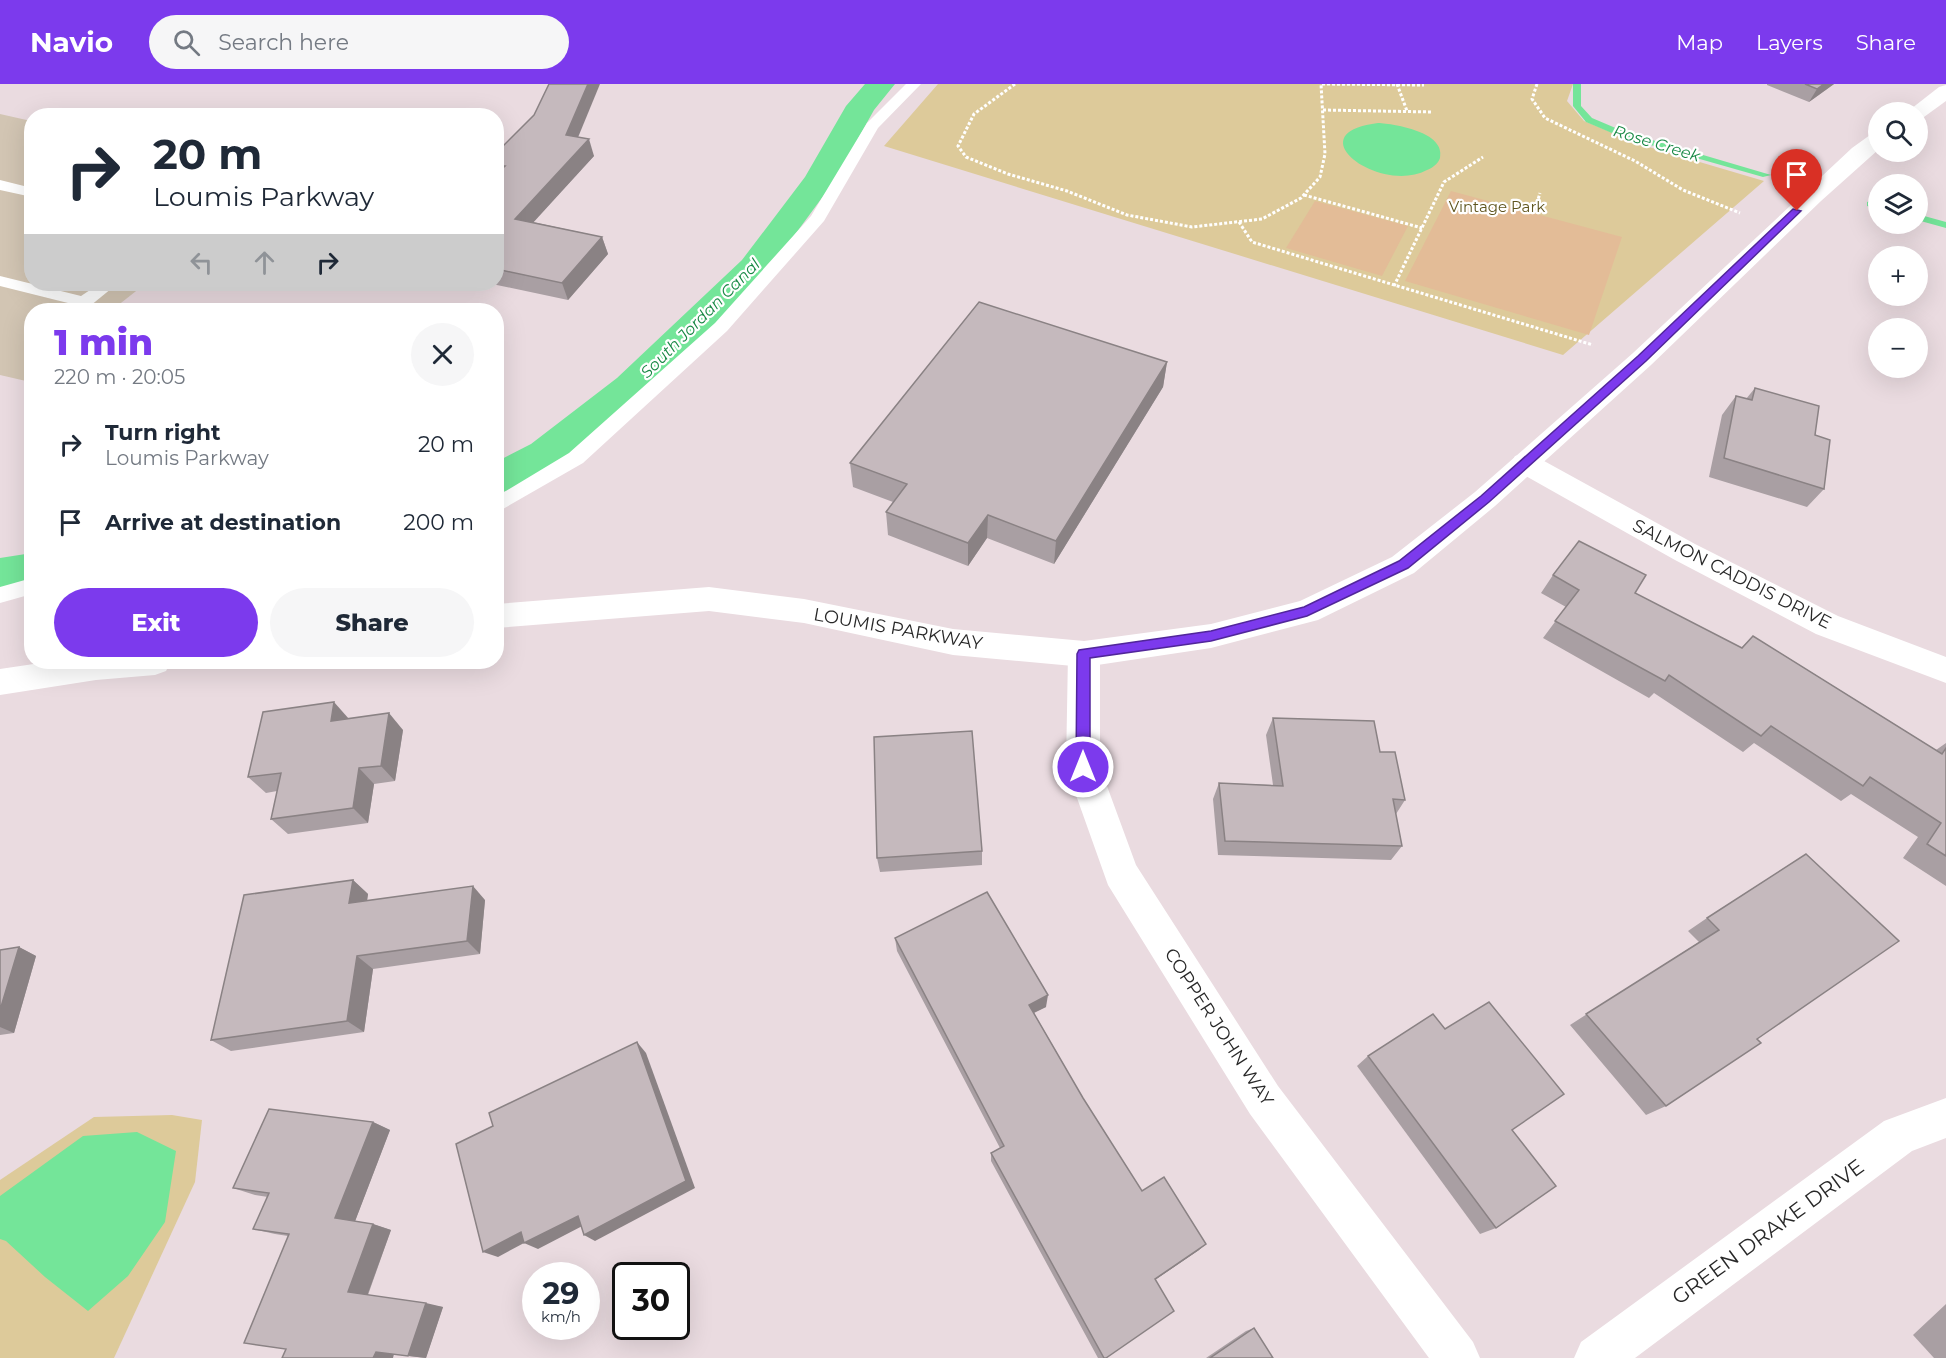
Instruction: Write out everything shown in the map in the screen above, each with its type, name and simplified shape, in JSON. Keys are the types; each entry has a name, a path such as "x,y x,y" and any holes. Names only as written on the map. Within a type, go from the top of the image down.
{"street":[{"path":"1928,106 1943,97"},
{"name":"LOUMIS PARKWAY","path":"504,615 709,599 804,611 953,642 1084,654 1211,636 1307,611 1403,565 1485,499 1642,359 1812,196 1868,147"},
{"name":"SALMON CADDIS DRIVE","path":"1525,463 1685,552 1827,625 1946,670"},
{"name":"COPPER JOHN WAY","path":"1084,654 1083,767 1121,873 1264,1100 1457,1358"},
{"path":"0,682 101,669"},
{"name":"GREEN DRAKE DRIVE","path":"1597,1358 1899,1136 1946,1118"}],"lane":[{"path":"504,501 576,458 721,327 818,218 872,126 914,84"},
{"path":"0,185 24,191"},
{"path":"0,281 24,287"},
{"path":"40,291 84,302 99,291"},
{"path":"0,595 24,588"}],"path":[{"path":"1015,84 974,114 958,146 966,157 1008,174 1067,191 1127,215 1192,227 1262,219 1304,195 1320,177 1325,154 1322,84 1424,85"},
{"path":"1397,84 1407,111"},
{"path":"1537,84 1532,99 1545,118 1635,161 1683,190 1740,213"},
{"path":"1323,110 1433,112"},
{"path":"1394,286 1444,182 1483,158"},
{"path":"1534,213 1540,193"},
{"path":"1304,195 1422,228"},
{"path":"1239,222 1252,242 1593,345"}],"green space":[{"name":"Vintage Park","path":"938,84 1573,84 1567,101 1584,121 1642,145 1764,181 1563,355 884,146"},
{"path":"1451,191 1622,237 1589,335 1405,281"},
{"path":"1315,201 1408,226 1382,276 1286,248"},
{"path":"172,1115 202,1120 195,1182 114,1358 0,1358 0,1180 94,1117"}],"shaded area":[{"path":"0,114 24,119 24,291 136,291 121,303 24,303 24,381 0,375"},
{"path":"1378,123 1396,125 1428,136 1440,149 1440,158 1435,166 1408,176 1388,175 1369,169 1354,160 1345,149 1344,138 1354,129"},
{"path":"137,1132 176,1151 165,1222 128,1276 88,1311 45,1277 6,1241 0,1239 0,1196 83,1136"}],"building":[{"path":"549,84 588,84 566,135 589,139 515,219 602,237 562,283 504,271 504,145 534,115"},
{"path":"1805,84 1824,84 1817,89"},
{"path":"979,302 1167,362 1056,541 988,515 968,543 886,512 907,484 850,463"},
{"path":"1755,388 1819,406 1815,435 1830,440 1824,489 1724,458 1736,396 1752,400"},
{"path":"1579,541 1646,575 1635,593 1742,648 1753,636 1942,754 1946,748 1946,856 1927,844 1941,823 1870,777 1863,786 1771,726 1761,736 1669,675 1665,681 1555,621 1579,590 1553,575"},
{"path":"334,702 331,721 389,713 381,766 359,768 353,808 271,819 281,773 248,777 263,712"},
{"path":"1273,718 1374,721 1380,752 1395,752 1405,800 1393,799 1402,846 1225,841 1219,783 1283,786"},
{"path":"972,731 982,851 877,858 874,737"},
{"path":"1806,854 1899,941 1757,1039 1761,1043 1666,1106 1586,1014 1719,930 1707,918"},
{"path":"353,880 349,903 473,886 467,941 357,956 347,1021 211,1040 244,895"},
{"path":"987,892 1048,995 1029,1005 1083,1098 1142,1191 1164,1177 1206,1244 1155,1279 1174,1311 1106,1358 991,1153 1004,1146 895,938"},
{"path":"19,947 0,1010 0,950"},
{"path":"1489,1002 1564,1094 1512,1130 1556,1186 1496,1228 1368,1056 1433,1014 1445,1029"},
{"path":"637,1042 686,1181 584,1235 578,1216 524,1243 521,1232 483,1252 456,1144 493,1126 489,1113"},
{"path":"269,1109 373,1122 335,1218 373,1224 348,1292 426,1303 408,1356 376,1352 373,1358 282,1358 286,1349 244,1343 289,1234 253,1229 269,1193 233,1188"},
{"path":"1254,1328 1273,1358 1210,1358"}],"waterway":[{"name":"South Jordan Canal","path":"504,476 545,454 630,387 754,267 819,180 861,106 881,84"},
{"name":"Rose Creek","path":"1577,84 1577,106 1589,120 1622,134 1766,175"},
{"name":"Rose Creek","path":"1928,220 1946,225"},
{"name":"South Jordan Canal","path":"0,574 24,570"}],"route":[{"path":"1083,767 1084,654 1211,636 1307,611 1403,565 1485,499 1642,359 1797,211"}]}
